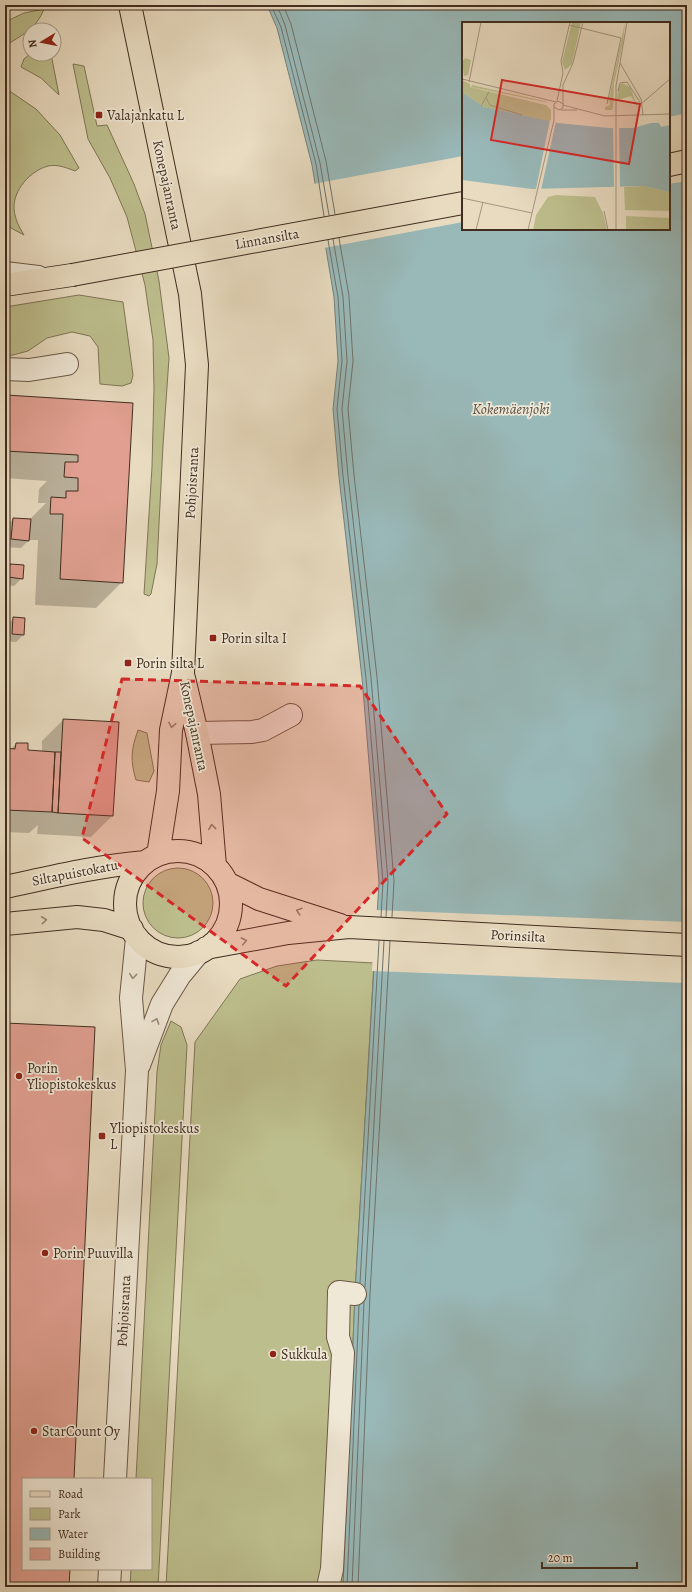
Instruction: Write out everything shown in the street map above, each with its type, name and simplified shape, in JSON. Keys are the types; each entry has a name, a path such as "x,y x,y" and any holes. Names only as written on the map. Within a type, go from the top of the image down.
{"main road":[{"name":"Konepajanranta","path":"130,5 190,294"},
{"path":"670,164 687,161"},
{"name":"Linnansilta","path":"5,285 61,277 462,203"},
{"name":"Pohjoisranta","path":"183,673 197,365 190,294"},
{"name":"Konepajanranta","path":"183,673 209,794 221,874"},
{"name":"Konepajanranta","path":"151,858 168,791 171,730 183,673"},
{"path":"168,852 190,852 200,856 221,874 230,893 231,903 228,921 219,937 202,950 184,956 167,955 153,950 135,933 127,919 125,909 128,887 135,874 151,858 168,852"},
{"name":"Siltapuistokatu","path":"5,887 78,871 151,858"},
{"name":"Porinsilta","path":"221,874 259,899 349,927"},
{"path":"5,924 77,917 104,920 135,933"},
{"name":"Porinsilta","path":"202,950 288,933 349,927 687,945"}],"street":[{"path":"5,273 61,277"},
{"path":"5,369 29,370 67,364"},
{"path":"197,733 252,732 263,730 291,715"},
{"name":"Pohjoisranta","path":"115,1478 137,1070 131,998 135,933"},
{"name":"Pohjoisranta","path":"137,1070 162,1004 180,975 202,950"},
{"path":"328,1587 332,1569 341,1495 343,1353 338,1337 339,1292 355,1294"},
{"path":"109,1587 110,1570"}],"highlighted area":[{"path":"122,679 360,686 447,814 286,986 82,838"}],"green space":[{"path":"44,9 36,22 22,22 22,35 5,46 5,22 24,13"},
{"path":"23,62 53,62 59,95 41,78 21,67"},
{"path":"73,64 84,66 97,126 107,125 134,184 145,214 159,281 169,358 157,564 151,594 149,596 144,594 152,467 154,389 153,340 145,285 127,217 110,178 88,139"},
{"path":"5,88 36,109 60,135 79,168 75,171 59,166 48,166 35,172 24,182 16,195 14,209 15,216 24,235 11,228 5,219"},
{"path":"79,295 123,302 133,375 131,383 122,386 100,384 98,347 90,336 72,332 47,338 28,351 5,357 5,307"},
{"path":"138,730 147,733 154,771 149,782 136,780 134,773 132,755"},
{"path":"178,868 191,871 203,878 210,890 213,903 210,916 203,928 191,935 178,938 165,935 153,928 146,916 143,903 146,890 153,878 165,871"},
{"path":"317,960 374,963 355,1294 343,1587 166,1587 195,1042 240,979 277,966"},
{"path":"171,1021 181,1027 187,1045 158,1587 130,1587 131,1570 152,1570 152,1478 136,1478 157,1072 161,1045"}],"water":[{"name":"Kokemäenjoki","path":"267,5 687,5 687,1587 343,1587 355,1294 379,882 362,678 339,477 333,409 338,361 334,297 312,165 277,28"}],"pier":[{"path":"687,113 687,181 670,184 670,117"},
{"path":"462,156 462,222 324,248 313,184"},
{"path":"375,910 687,922 687,983 372,971"}],"building":[{"path":"6,395 133,403 123,583 60,579 63,514 50,514 51,497 66,498 66,491 78,491 78,478 64,477 65,462 78,462 78,455 5,451"},
{"path":"13,518 31,519 29,541 11,539"},
{"path":"10,564 24,565 23,579 8,577"},
{"path":"13,617 25,618 24,635 12,634"},
{"path":"63,719 119,722 113,816 58,813"},
{"path":"16,743 28,743 28,750 55,752 52,812 5,810 5,748 15,749"},
{"path":"55,752 61,752 58,813 52,812"},
{"name":"Porin Puuvilla","path":"5,1023 95,1027 74,1478 22,1478 22,1570 70,1570 69,1587 5,1587"}],"place":[{"name":"Valajankatu L","path":"99,115"},
{"name":"Porin silta I","path":"213,638"},
{"name":"Porin silta L","path":"128,663"},
{"name":"Porin Yliopistokeskus","path":"19,1076"},
{"name":"Yliopistokeskus L","path":"102,1136"},
{"name":"Porin Puuvilla","path":"45,1253"},
{"name":"Sukkula","path":"273,1354"},
{"name":"StarCount Oy","path":"34,1431"}]}
